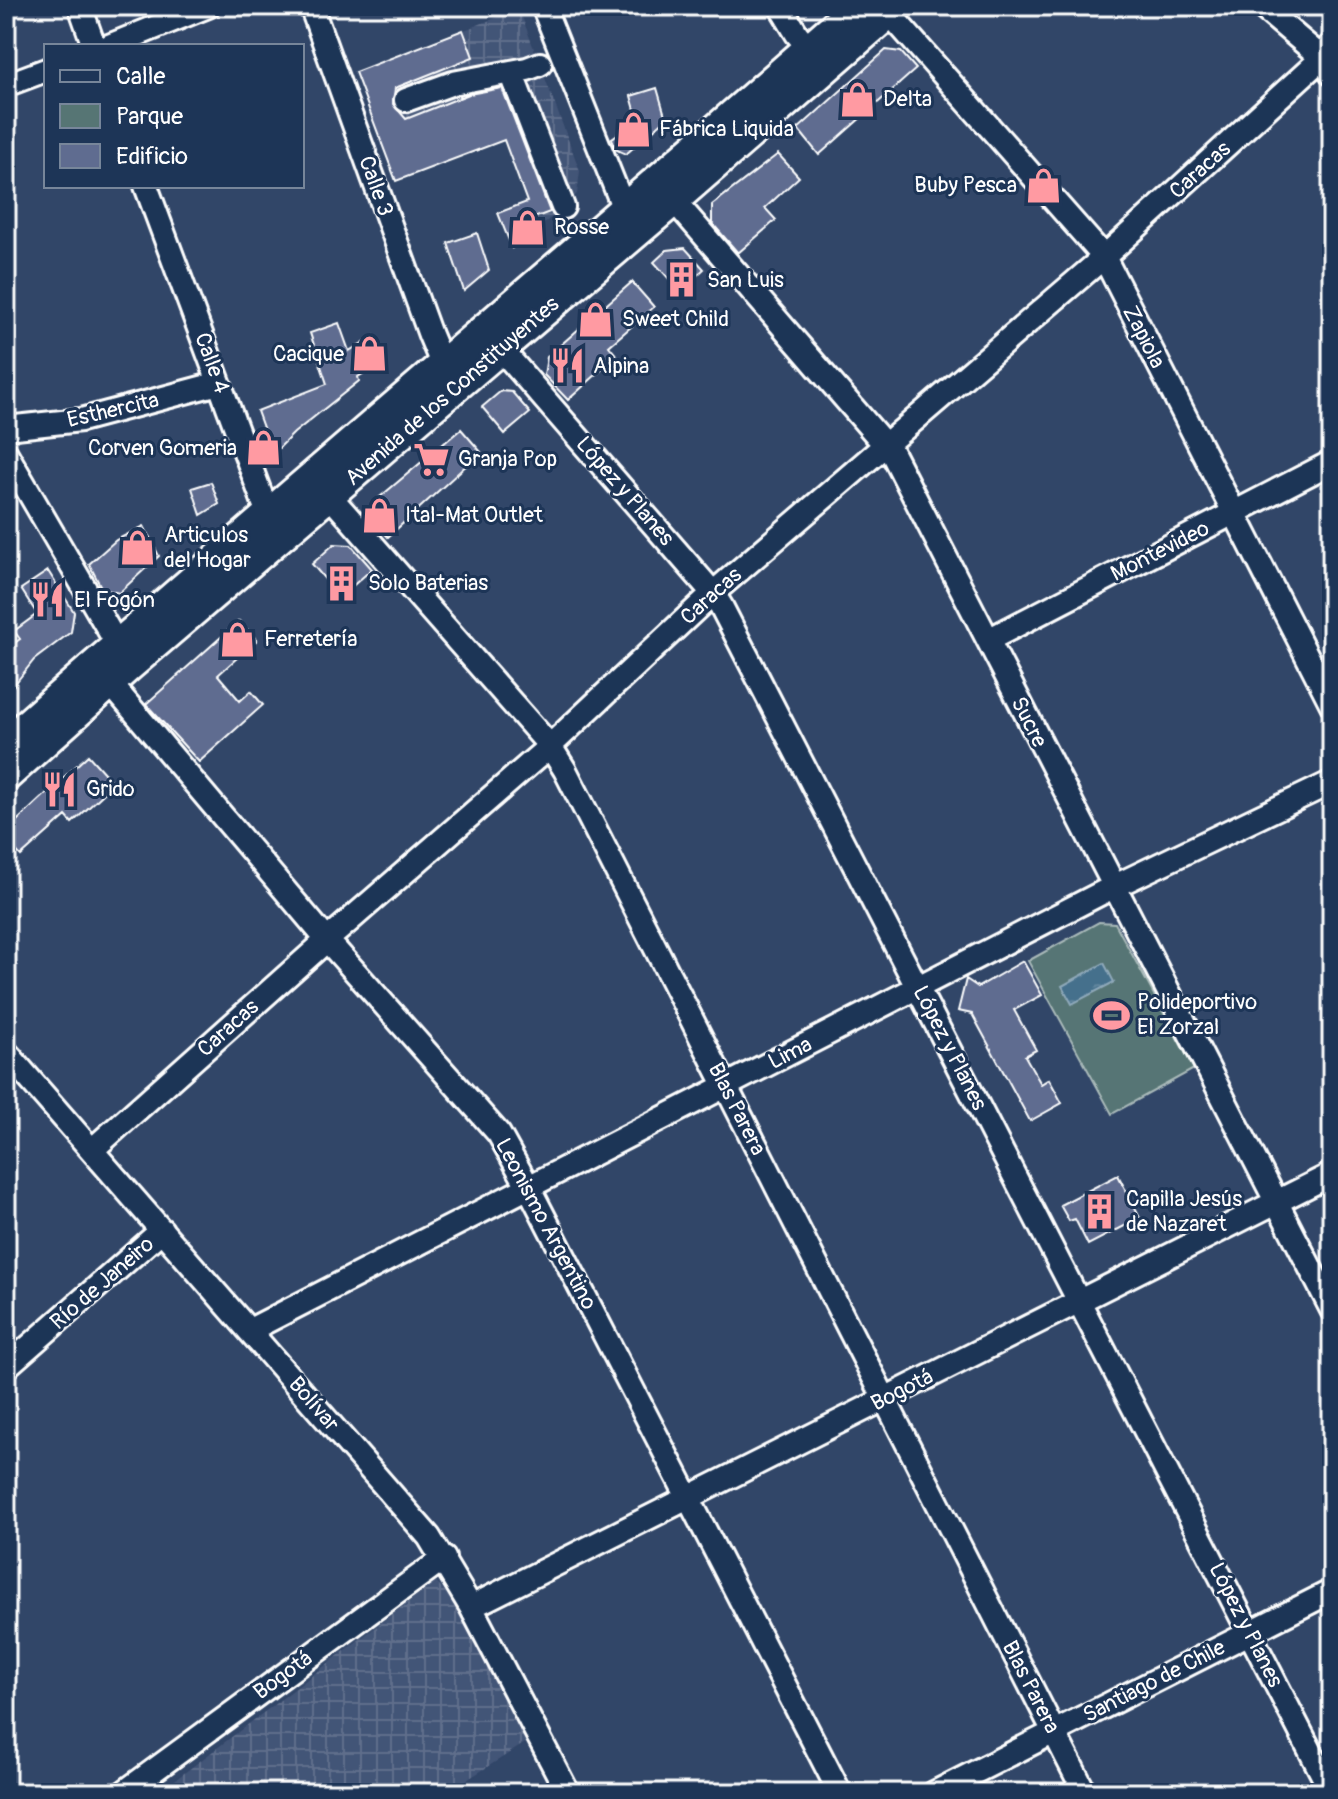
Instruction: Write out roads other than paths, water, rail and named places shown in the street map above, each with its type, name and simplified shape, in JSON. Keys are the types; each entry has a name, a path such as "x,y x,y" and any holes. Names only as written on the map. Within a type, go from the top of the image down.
{"main road":[{"name":"Avenida de los Constituyentes","path":"818,58 856,6"},
{"name":"Avenida de los Constituyentes","path":"322,487 443,366 632,219 818,58 894,10"},
{"name":"Avenida de los Constituyentes","path":"6,742 117,644 501,349 632,219"},
{"name":"Avenida de los Constituyentes","path":"6,777 112,683 274,525"}],"street":[{"path":"80,6 93,44"},
{"path":"114,44 208,6"},
{"name":"Calle 3","path":"311,6 443,366"},
{"path":"543,6 632,219"},
{"path":"780,6 818,58"},
{"path":"1261,6 1329,59"},
{"name":"Zapiola","path":"894,10 1104,257 1332,705"},
{"name":"Caracas","path":"92,1150 550,746 713,593 1329,59"},
{"path":"406,100 453,83 540,64"},
{"path":"6,85 44,71"},
{"path":"511,72 563,207"},
{"name":"Calle 4","path":"147,188 274,525"},
{"name":"Sucre","path":"666,191 886,443 1332,1310"},
{"name":"López y Planes","path":"501,349 713,593 919,987 1332,1793"},
{"name":"Esthercita","path":"6,428 81,420 219,383"},
{"path":"6,453 117,644 112,683"},
{"name":"Montevideo","path":"988,640 1332,462"},
{"name":"Blas Parera","path":"322,487 550,746 1085,1793"},
{"name":"Leonismo Argentino","path":"112,683 327,940 499,1134 840,1793"},
{"name":"Lima","path":"250,1330 1113,887 1332,782"},
{"name":"Bolívar","path":"6,1052 415,1519 444,1558 568,1793"},
{"name":"Bogotá","path":"471,1607 1332,1174"},
{"name":"Río de Janeiro","path":"6,1367 162,1230"},
{"name":"Bogotá","path":"123,1793 444,1558"},
{"name":"Santiago de Chile","path":"934,1793 1332,1591"}],"water":[{"path":"1104,963 1114,982 1072,1004 1062,986"}],"place":[{"name":"Delta","path":"857,99"},
{"name":"Fábrica Liquida","path":"633,129"},
{"name":"Buby Pesca","path":"1043,185"},
{"name":"Rosse","path":"528,227"},
{"name":"San Luis","path":"681,280"},
{"name":"Sweet Child","path":"596,319"},
{"name":"Cacique","path":"370,354"},
{"name":"Alpina","path":"567,366"},
{"name":"Corven Gomeria","path":"263,448"},
{"name":"Granja Pop","path":"432,459"},
{"name":"Ital-Mat Outlet","path":"379,515"},
{"name":"Articulos del Hogar","path":"138,548"},
{"name":"Solo Baterias","path":"342,583"},
{"name":"El Fogón","path":"48,600"},
{"name":"Ferretería","path":"238,639"},
{"name":"Grido","path":"60,789"},
{"name":"Polideportivo El Zorzal","path":"1111,1015"},
{"name":"Capilla Jesús de Nazaret","path":"1100,1212"}]}
